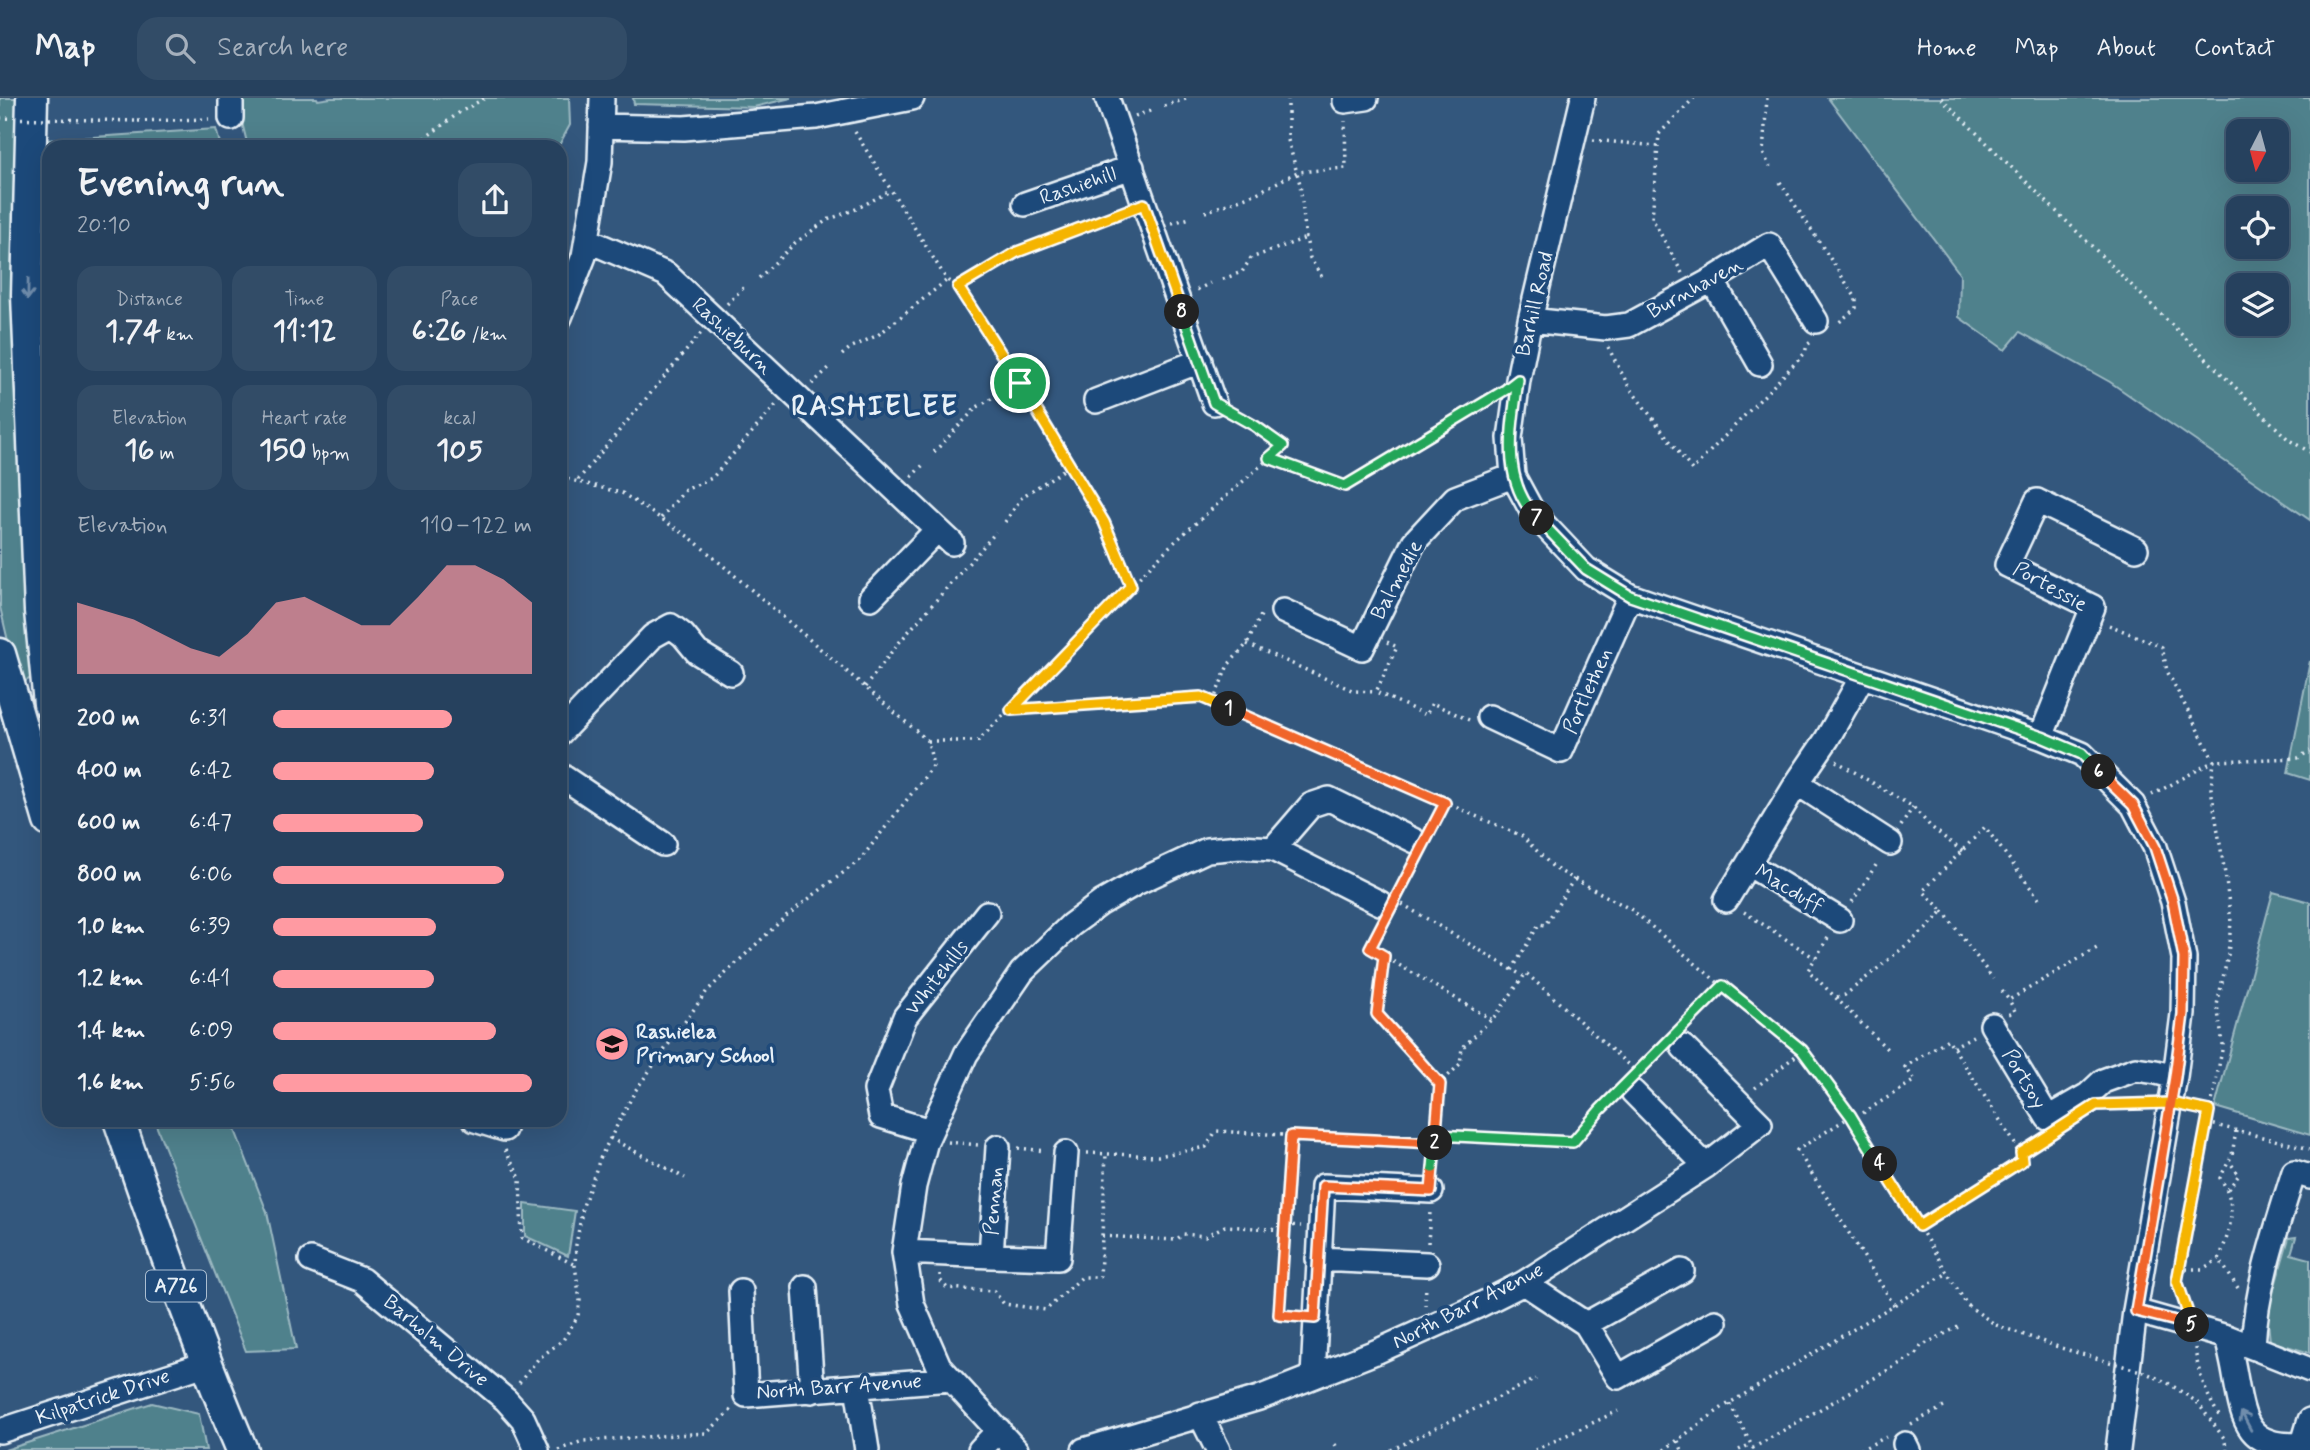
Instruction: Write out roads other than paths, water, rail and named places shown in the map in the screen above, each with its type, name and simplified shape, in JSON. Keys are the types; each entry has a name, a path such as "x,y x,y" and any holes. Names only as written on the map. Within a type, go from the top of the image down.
{"main road":[{"path":"32,98 27,295 42,632"},
{"path":"0,654 42,797"},
{"name":"A726","path":"121,1127 205,1364 242,1450"}],"street":[{"path":"567,299 584,256 587,240 600,162 602,98"},
{"path":"601,125 684,128 816,117 912,98"},
{"name":"Rashiehill","path":"1107,98 1214,403"},
{"name":"Barhill Road","path":"1583,98 1530,320 1510,438 1513,476 1532,513 1586,569 1630,596 2042,737 2082,754 2133,805 2155,847 2173,902 2184,958 2183,1014 2136,1311 2118,1450"},
{"name":"Rashiehill","path":"1025,204 1132,167"},
{"name":"Rashieburn","path":"587,240 666,274 945,536 871,598"},
{"name":"Burnhaven","path":"1530,320 1606,328 1629,325 1702,286 1769,245 1816,321"},
{"path":"1702,286 1760,364"},
{"path":"1096,401 1200,361"},
{"name":"Balmedie","path":"1283,611 1362,648 1414,542 1455,498 1513,476"},
{"name":"Portessie","path":"2042,737 2093,607 2007,565 2037,501 2136,549"},
{"name":"Portlethen","path":"1489,717 1561,751 1630,596"},
{"path":"568,709 616,675 653,636 671,626 683,635 697,652 731,673"},
{"name":"Macduff","path":"1840,920 1748,864 1862,677"},
{"path":"567,780 663,844"},
{"path":"1797,783 1890,843"},
{"path":"1273,849 1311,805 1329,799 1418,848"},
{"name":"North Barr Avenue","path":"1016,1450 939,1366 912,1304 904,1252 914,1186 928,1136 966,1054 1023,972 1071,925 1101,903 1136,883 1207,850 1240,847 1273,849 1384,908"},
{"path":"1726,900 1748,864"},
{"name":"Whitehills","path":"928,1136 881,1116 876,1090 905,1017 987,914"},
{"name":"Portsoy","path":"1992,1025 2048,1118 2088,1095 2103,1081 2136,1069 2175,1077"},
{"name":"North Barr Avenue","path":"1084,1450 1259,1398 1378,1352 1524,1283 1706,1166 1760,1124 1676,1040"},
{"path":"1630,1084 1706,1166"},
{"path":"498,1127 504,1129"},
{"name":"Pennan","path":"991,1256 998,1146"},
{"name":"Pennan","path":"904,1252 1058,1258 1066,1153"},
{"path":"2253,1346 2255,1311 2277,1224 2294,1172 2310,1177"},
{"path":"1313,1376 1323,1186 1431,1191"},
{"path":"1318,1259 1427,1265"},
{"name":"Barholm Drive","path":"311,1260 362,1280 506,1400 523,1419 537,1450"},
{"path":"1586,1324 1682,1271"},
{"path":"1524,1283 1586,1324 1618,1377 1715,1322"},
{"path":"805,1287 812,1391"},
{"name":"North Barr Avenue","path":"741,1291 746,1395 951,1379"},
{"path":"2136,1311 2227,1337 2310,1370"},
{"path":"2227,1337 2239,1405 2245,1423 2256,1437 2272,1444 2302,1447 2310,1420"},
{"name":"Kilpatrick Drive","path":"0,1431 205,1364"},
{"path":"858,1388 867,1450"},
{"path":"1200,1414 1218,1450"},
{"path":"980,1450 999,1430"}],"place":[{"name":"Rashielea Primary School","path":"612,1044"}],"district":[{"name":"RASHIELEE","path":"875,407"}]}
